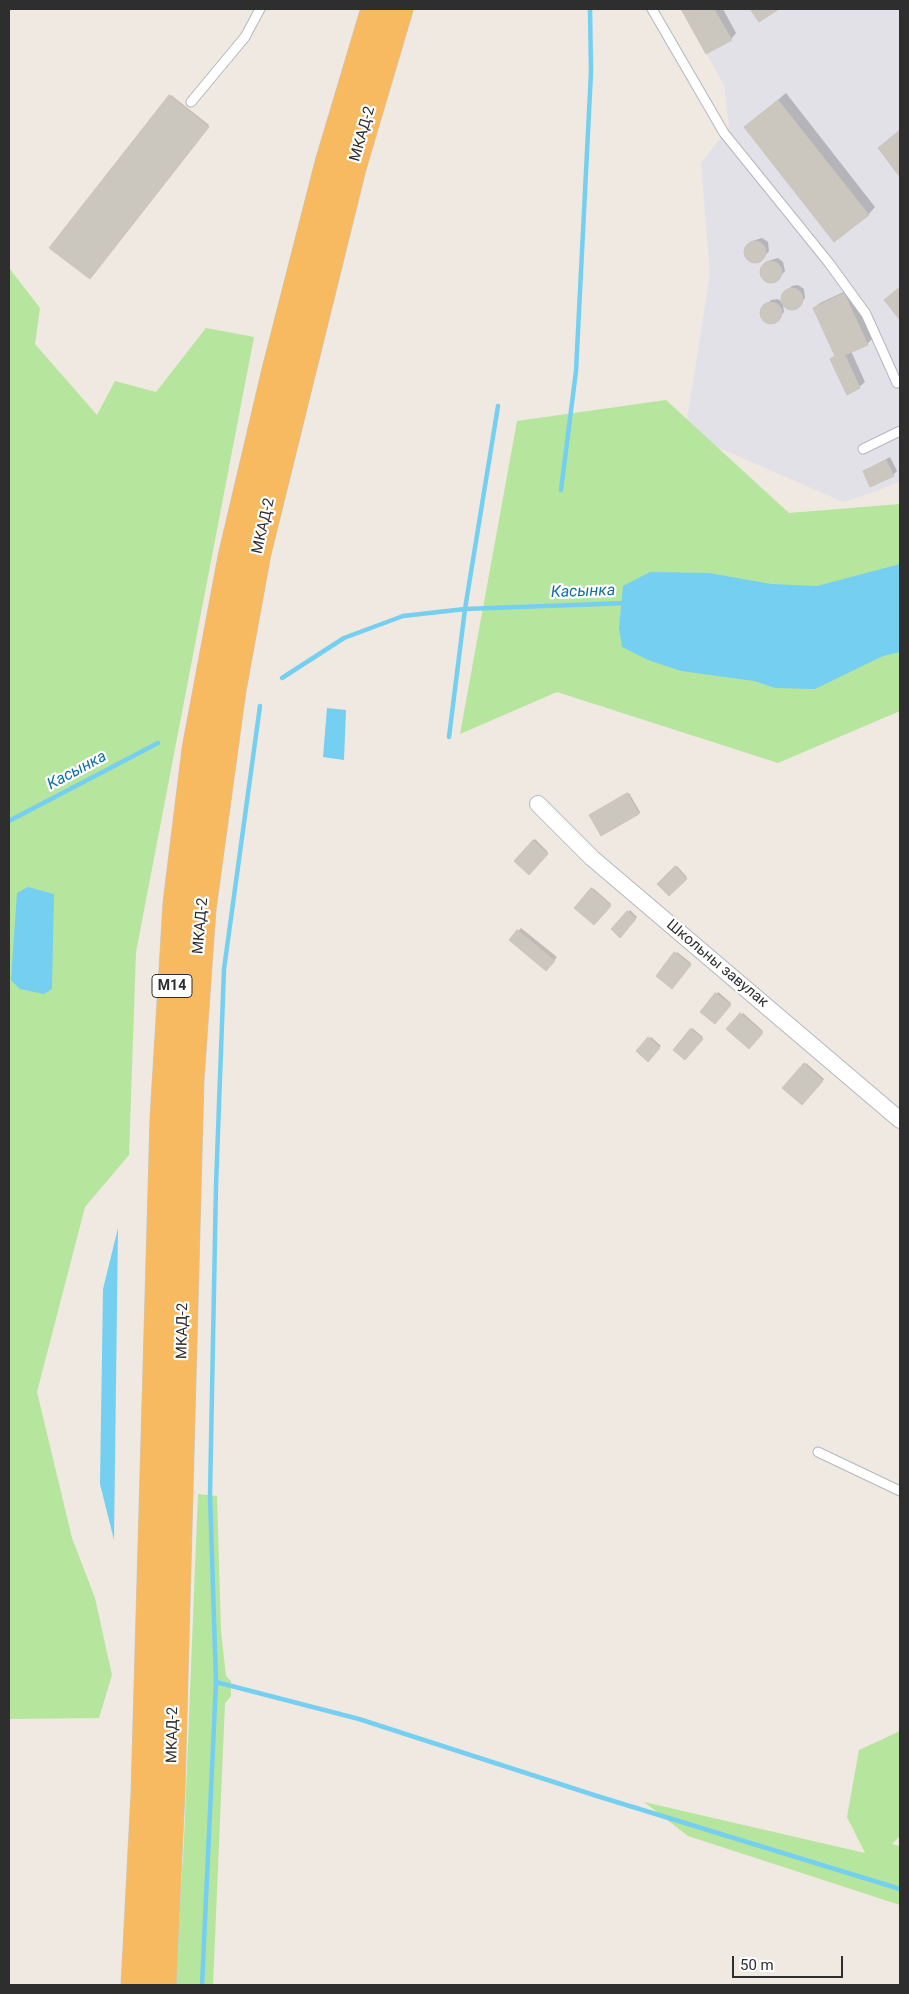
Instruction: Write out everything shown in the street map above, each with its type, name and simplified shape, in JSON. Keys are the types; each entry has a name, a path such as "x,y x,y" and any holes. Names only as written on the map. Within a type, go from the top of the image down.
{"highway":[{"name":"М14","path":"135,1985 145,1793 164,1118 177,903 196,750 232,558 276,370 329,163 375,9"},
{"name":"МКАД-2","path":"162,1985 171,1791 190,1090 202,909 232,690 257,553 352,168 399,9"}],"street":[{"name":"Школьны завулак","path":"538,804 592,858 900,1120"}],"lane":[{"path":"191,102 245,38 260,9"},
{"path":"652,9 724,133 829,263 866,314 897,383"},
{"path":"864,449 900,431"},
{"path":"818,1452 900,1491"}],"shaded area":[{"path":"681,9 900,9 900,481 875,492 843,502 685,433 710,274 701,163 729,127 724,85"}],"green space":[{"path":"9,268 40,308 35,344 97,415 115,381 156,392 206,328 254,337 136,952 129,1155 85,1207 37,1392 72,1538 95,1598 112,1675 99,1718 9,1719"},
{"path":"666,400 789,513 900,504 900,711 778,763 557,692 460,734 517,421"},
{"path":"198,1494 217,1496 221,1631 226,1676 231,1681 231,1696 225,1703 213,1985 175,1985 184,1840"},
{"path":"900,1731 900,1836 892,1844 900,1846 900,1905 688,1836 644,1802 865,1853 847,1817 859,1750"}],"water":[{"path":"900,564 900,652 883,656 815,689 775,688 754,681 681,671 648,660 622,647 619,628 623,586 650,572 709,573 771,584 817,586"},
{"path":"327,708 346,710 344,760 323,757"},
{"path":"28,887 54,894 52,989 44,994 20,989 11,980 17,893"},
{"path":"118,1228 114,1540 100,1484 103,1289"}],"building":[{"path":"681,9 714,9 732,40 706,54"},
{"path":"750,9 779,9 759,22"},
{"path":"169,95 209,127 90,279 49,248"},
{"path":"778,100 869,215 834,242 744,127"},
{"path":"900,130 900,177 878,148"},
{"path":"755,241 763,244 766,252 763,260 755,263 747,260 744,252 747,244"},
{"path":"771,261 779,264 782,272 779,280 771,283 763,280 760,272 763,264"},
{"path":"900,287 900,320 884,300"},
{"path":"792,288 800,291 803,299 800,307 792,310 784,307 781,299 784,291"},
{"path":"844,293 868,345 845,355 860,388 847,395 830,359 835,356 813,308"},
{"path":"771,302 779,305 782,313 779,321 771,324 763,321 760,313 763,305"},
{"path":"886,460 894,476 870,487 863,471"},
{"path":"627,793 639,814 601,836 589,815"},
{"path":"533,840 548,854 529,875 514,861"},
{"path":"675,866 687,879 669,896 657,884"},
{"path":"591,888 611,906 594,925 574,908"},
{"path":"627,911 636,919 620,938 611,929"},
{"path":"517,930 555,961 546,971 509,940"},
{"path":"674,952 691,965 672,989 656,976"},
{"path":"715,993 731,1005 715,1024 700,1012"},
{"path":"740,1013 763,1033 749,1049 726,1029"},
{"path":"690,1029 703,1039 685,1060 673,1050"},
{"path":"648,1037 660,1048 648,1062 636,1051"},
{"path":"804,1063 823,1081 802,1105 782,1088"}],"waterway":[{"path":"561,490 576,371 591,72 590,9"},
{"path":"449,737 465,609 498,406"},
{"name":"Касынка","path":"282,678 344,638 403,616 465,609 627,603"},
{"path":"202,1985 216,1682 210,1495 216,1186 224,969 260,706"},
{"name":"Касынка","path":"9,821 158,743"},
{"path":"216,1682 359,1719 597,1796 900,1889"}]}
